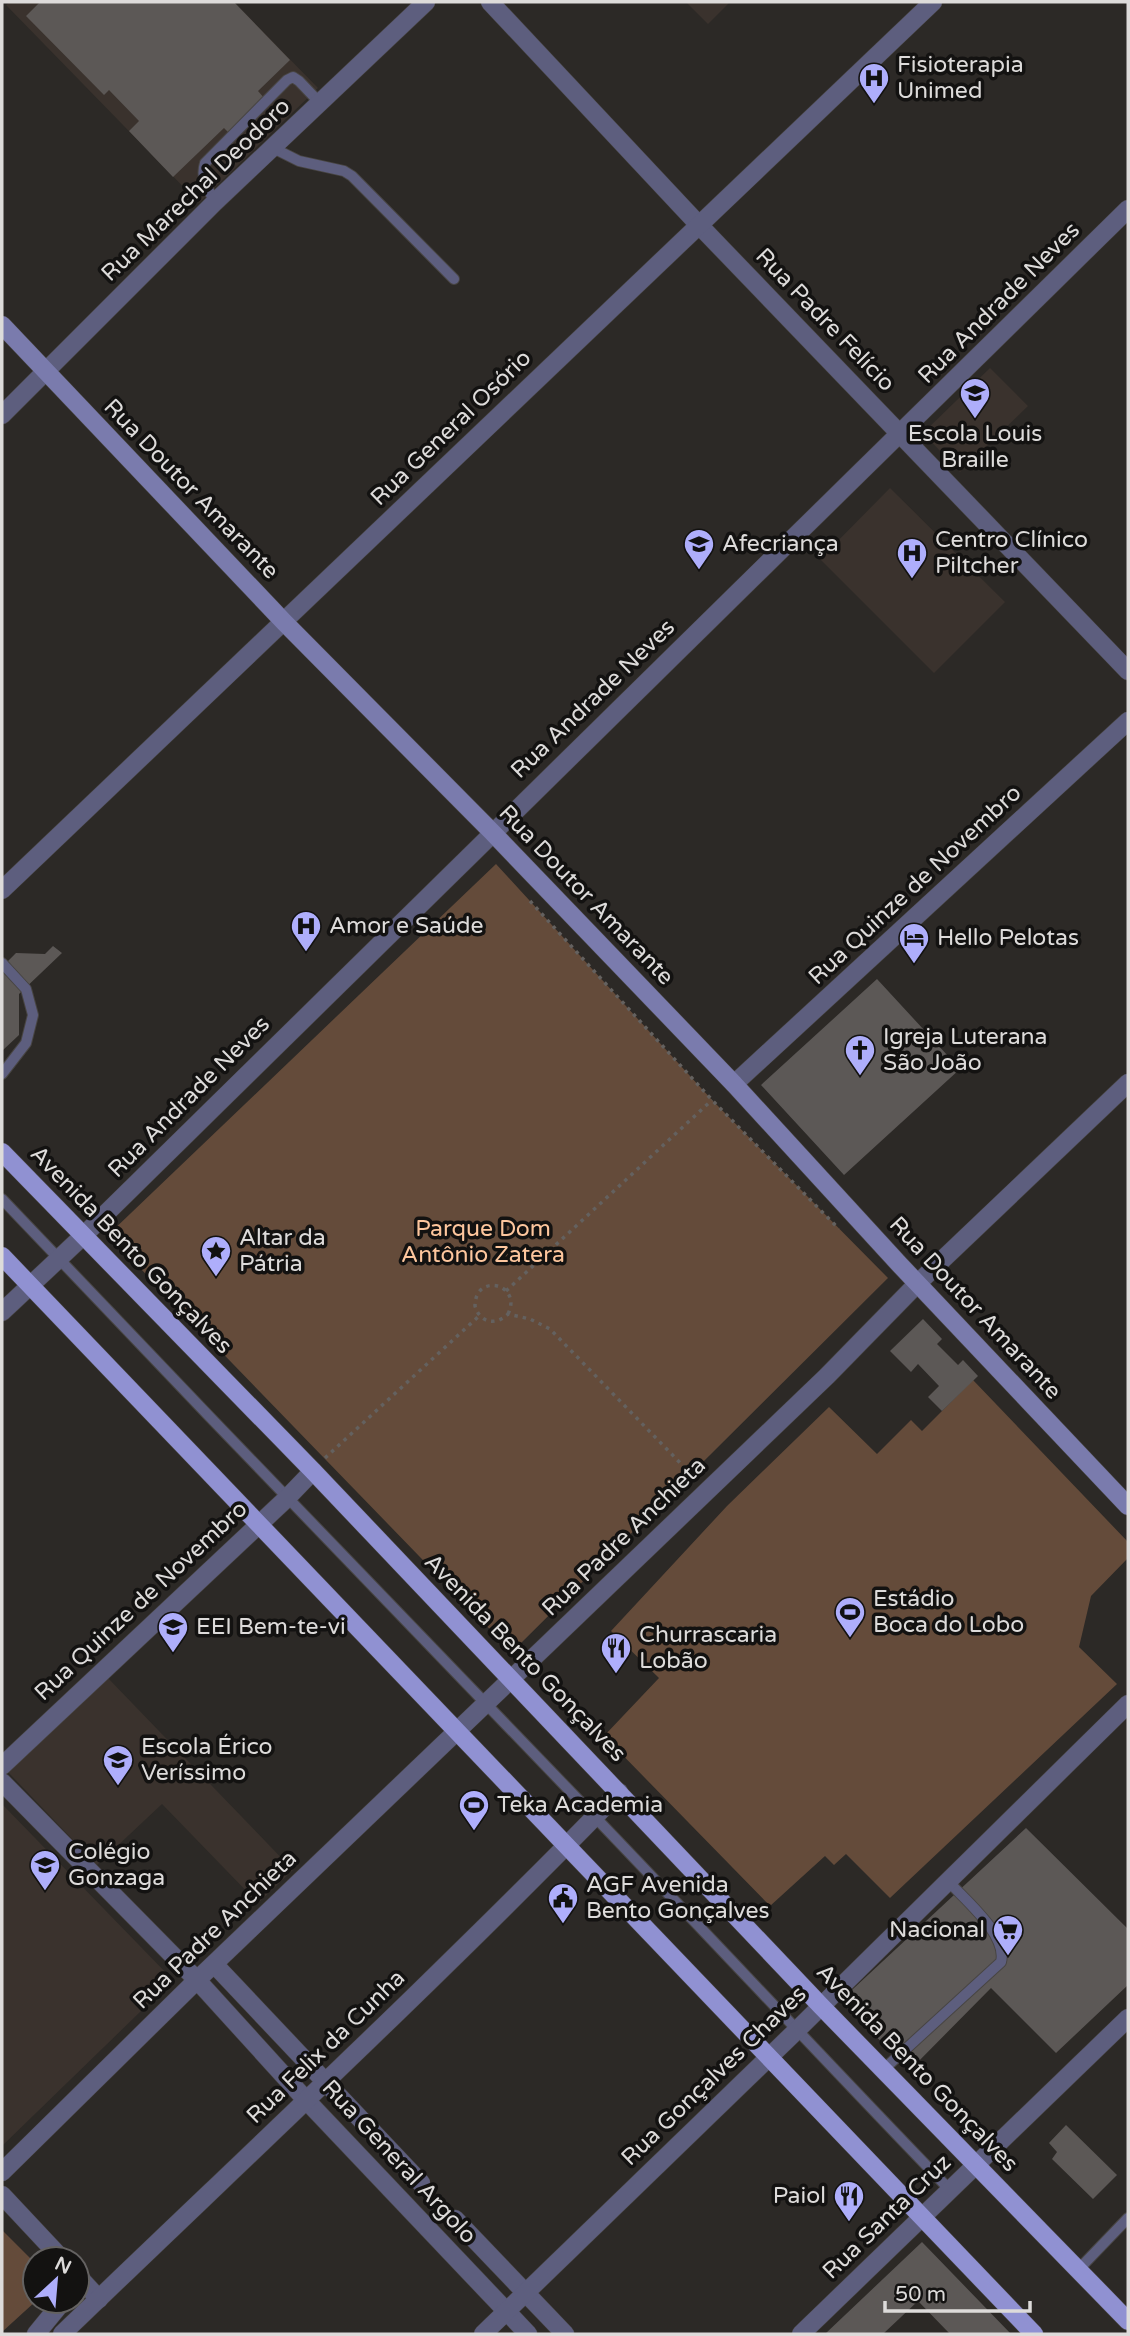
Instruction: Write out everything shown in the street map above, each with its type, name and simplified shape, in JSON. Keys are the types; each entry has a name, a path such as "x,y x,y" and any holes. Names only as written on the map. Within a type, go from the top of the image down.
{"main road":[{"name":"Rua Doutor Amarante","path":"2,325 284,622 492,832 734,1084 1128,1506"},
{"name":"Avenida Bento Gonçalves","path":"2,1152 83,1236 319,1464 511,1679 821,2006 978,2164 1128,2321"},
{"path":"2,1256 1034,2334"}],"street":[{"name":"Rua Marechal Deodoro","path":"2,415 215,202 426,2"},
{"name":"Rua Padre Felício","path":"490,2 699,225 1128,671"},
{"name":"Rua General Osório","path":"2,890 933,2"},
{"name":"Rua Andrade Neves","path":"2,1312 83,1236 1128,209"},
{"name":"Rua Quinze de Novembro","path":"734,1084 1128,721"},
{"name":"Rua Padre Anchieta","path":"2,2172 197,1980 827,1376 918,1283 1128,1083"},
{"name":"Rua Quinze de Novembro","path":"2,1766 286,1499 319,1464"},
{"name":"Rua Gonçalves Chaves","path":"483,2334 770,2057 1128,1704"},
{"name":"Rua General Argolo","path":"2,1782 197,1980 306,2100 528,2334"},
{"name":"Rua Felix da Cunha","path":"62,2334 566,1848 620,1791"},
{"name":"Rua General Argolo","path":"214,1965 421,2183"},
{"name":"Rua Santa Cruz","path":"801,2334 1128,2018"},
{"path":"2,2195 49,2245"},
{"name":"Rua General Argolo","path":"455,2219 565,2334"},
{"path":"91,2290 99,2299"},
{"path":"36,2334 52,2315"}],"lane":[{"path":"215,202 204,183 205,163 287,79 293,77 299,81 320,103"},
{"path":"273,148 299,162 336,169 352,176 454,279"},
{"path":"2,963 26,989 33,1015 26,1043 2,1073"},
{"path":"2,1199 286,1499 595,1817 950,2190"},
{"path":"884,2069 1000,1962 1002,1947 994,1932 948,1881"},
{"path":"1079,2269 1128,2218"}],"path":[{"path":"524,895 712,1100 839,1229"},
{"path":"506,1291 712,1100"},
{"path":"495,1285 506,1291 512,1302 508,1314 498,1322 491,1322 479,1316 475,1301 480,1290 495,1285"},
{"path":"508,1314 530,1319 550,1329 691,1474"},
{"path":"319,1464 479,1316"},
{"name":"Rua General Argolo","path":"421,2183 455,2219"}],"shaded area":[{"path":"10,2 234,2 318,88 199,203 6,5"},
{"path":"686,2 730,2 708,24"},
{"name":"Escola Louis Braille","path":"990,368 1028,406 960,472 923,433"},
{"name":"Centro Clínico Piltcher","path":"890,488 1005,602 934,673 820,559"},
{"name":"Escola Érico Veríssimo","path":"106,1676 293,1870 258,1903 162,1804 97,1865 7,1771"},
{"name":"Colégio Gonzaga","path":"2,1804 173,1980 2,2146"}],"green space":[{"name":"Parque Dom Antônio Zatera","path":"496,864 712,1100 888,1278 512,1652 108,1235"},
{"name":"Estádio Boca do Lobo","path":"973,1380 1128,1542 1128,1558 1091,1596 1079,1647 1117,1684 890,1898 846,1854 834,1865 825,1856 770,1906 604,1736 659,1678 611,1631 727,1506 829,1407 877,1454 911,1420 922,1431"},
{"path":"2,2230 21,2249 21,2315 2,2332"}],"building":[{"path":"40,2 234,2 290,60 258,91 265,99 230,134 224,128 173,177 129,131 139,121 109,90 104,95 26,16"},
{"path":"53,946 62,953 19,994 19,1035 2,1051 2,967 16,953 45,954"},
{"name":"Igreja Luterana São João","path":"877,979 960,1069 844,1175 761,1085"},
{"path":"923,1319 942,1339 937,1344 958,1365 963,1360 978,1376 942,1411 928,1397 939,1386 918,1364 911,1372 890,1351"},
{"name":"Nacional","path":"1026,1828 1128,1929 1128,1985 1056,2053 991,1988 910,2070 840,2001"},
{"path":"1066,2125 1117,2175 1093,2199 1052,2159 1057,2152 1049,2143"},
{"path":"922,2242 1011,2334 950,2334 918,2301 883,2334 825,2334"}],"place":[{"name":"Fisioterapia Unimed","path":"874,105"},
{"name":"Escola Louis Braille","path":"975,420"},
{"name":"Afecriança","path":"699,571"},
{"name":"Centro Clínico Piltcher","path":"912,580"},
{"name":"Amor e Saúde","path":"306,953"},
{"name":"Hello Pelotas","path":"914,965"},
{"name":"Igreja Luterana São João","path":"860,1077"},
{"name":"Altar da Pátria","path":"216,1278"},
{"name":"Estádio Boca do Lobo","path":"850,1639"},
{"name":"EEI Bem-te-vi","path":"173,1654"},
{"name":"Churrascaria Lobão","path":"616,1675"},
{"name":"Escola Érico Veríssimo","path":"118,1787"},
{"name":"Teka Academia","path":"474,1832"},
{"name":"Colégio Gonzaga","path":"45,1892"},
{"name":"AGF Avenida Bento Gonçalves","path":"563,1925"},
{"name":"Nacional","path":"1008,1957"},
{"name":"Paiol","path":"849,2223"}]}
